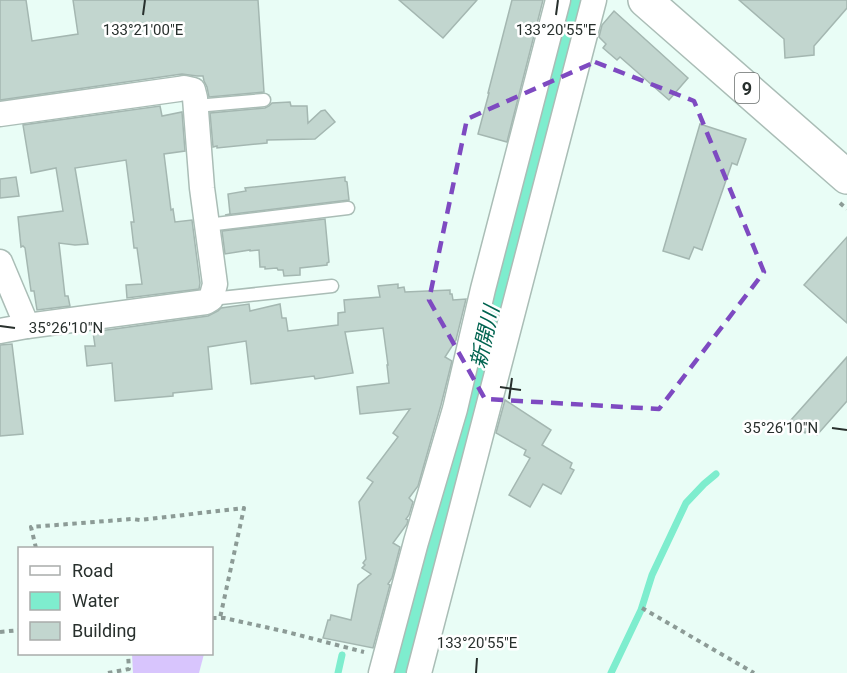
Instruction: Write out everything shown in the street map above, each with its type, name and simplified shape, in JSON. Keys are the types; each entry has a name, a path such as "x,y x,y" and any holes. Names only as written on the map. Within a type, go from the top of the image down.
{"highway":[{"name":"9","path":"645,0 847,177"}],"street":[{"path":"383,665 455,409 495,242 558,0"},
{"path":"419,673 594,0"},
{"path":"0,114 184,88 193,90 202,188 215,284 211,299 206,302 0,331"},
{"path":"0,262 27,326"}],"lane":[{"path":"196,106 264,100"},
{"path":"207,225 348,208"},
{"path":"211,299 332,286"}],"path":[{"path":"36,547 31,527 140,520 244,508 220,618"},
{"path":"642,608 753,673"},
{"path":"213,618 282,631 383,665"},
{"path":"0,632 18,630"},
{"path":"108,673 129,669 128,655"}],"highlighted area":[{"path":"595,62 694,101 764,272 659,409 485,399 429,300 467,119"}],"shaded area":[{"path":"132,655 204,655 199,673 133,673"}],"water":[{"name":"新開川","path":"564,0 584,0 535,179 535,190 516,267 510,271 481,396 407,673 392,673"}],"building":[{"path":"0,0 26,0 32,41 78,34 73,0 258,0 264,92 209,97 203,76 182,74 0,100"},
{"path":"399,0 477,0 443,38"},
{"path":"512,0 543,0 507,142 478,134"},
{"path":"739,0 847,0 847,8 814,46 814,55 785,58 784,39"},
{"path":"614,11 688,78 669,100 620,57 617,60 603,48 606,44 599,37 602,25"},
{"path":"290,102 291,106 307,106 308,123 325,110 335,122 315,139 267,140 267,143 213,147 210,113 265,108 272,103"},
{"path":"160,106 162,116 182,112 185,151 164,154 171,210 173,209 175,222 192,220 199,289 127,298 126,285 142,284 137,248 134,248 131,222 134,222 126,160 75,168 88,244 59,243 65,296 68,296 70,306 37,310 34,291 31,291 25,248 21,247 18,217 63,211 56,168 31,173 23,125"},
{"path":"700,124 746,139 737,165 732,163 702,250 694,247 689,259 663,251"},
{"path":"16,177 19,196 0,198 0,179"},
{"path":"345,177 349,200 225,215 230,214 228,194 246,191 245,188"},
{"path":"325,219 329,262 327,265 300,268 300,275 284,276 283,270 260,267 259,250 225,254 222,231"},
{"path":"847,237 847,323 804,285"},
{"path":"398,284 398,288 404,287 405,292 450,290 453,300 466,299 456,340 445,357 452,361 418,486 409,498 413,502 406,519 407,524 393,543 400,547 392,578 388,584 390,585 373,648 323,638 331,615 351,620 358,585 371,574 362,568 366,559 359,502 373,482 367,478 398,437 393,433 410,409 360,414 357,387 389,383 383,328 345,332 353,373 315,379 314,376 251,384 246,341 208,347 212,389 173,393 173,396 115,401 112,363 87,366 85,346 95,346 93,332 208,316 221,308 249,304 250,311 280,304 282,318 286,318 288,331 338,325 338,313 345,312 344,300 380,297 378,286"},
{"path":"12,344 23,434 0,436 0,345"},
{"path":"847,357 847,401 817,435 810,428 805,433 791,420"},
{"path":"505,400 551,430 542,445 572,463 570,468 574,470 561,494 543,484 530,507 509,495 530,458 524,455 526,450 496,433"}],"waterway":[{"path":"611,673 641,610 652,575 686,503 716,474"},
{"path":"338,673 342,655"}]}
